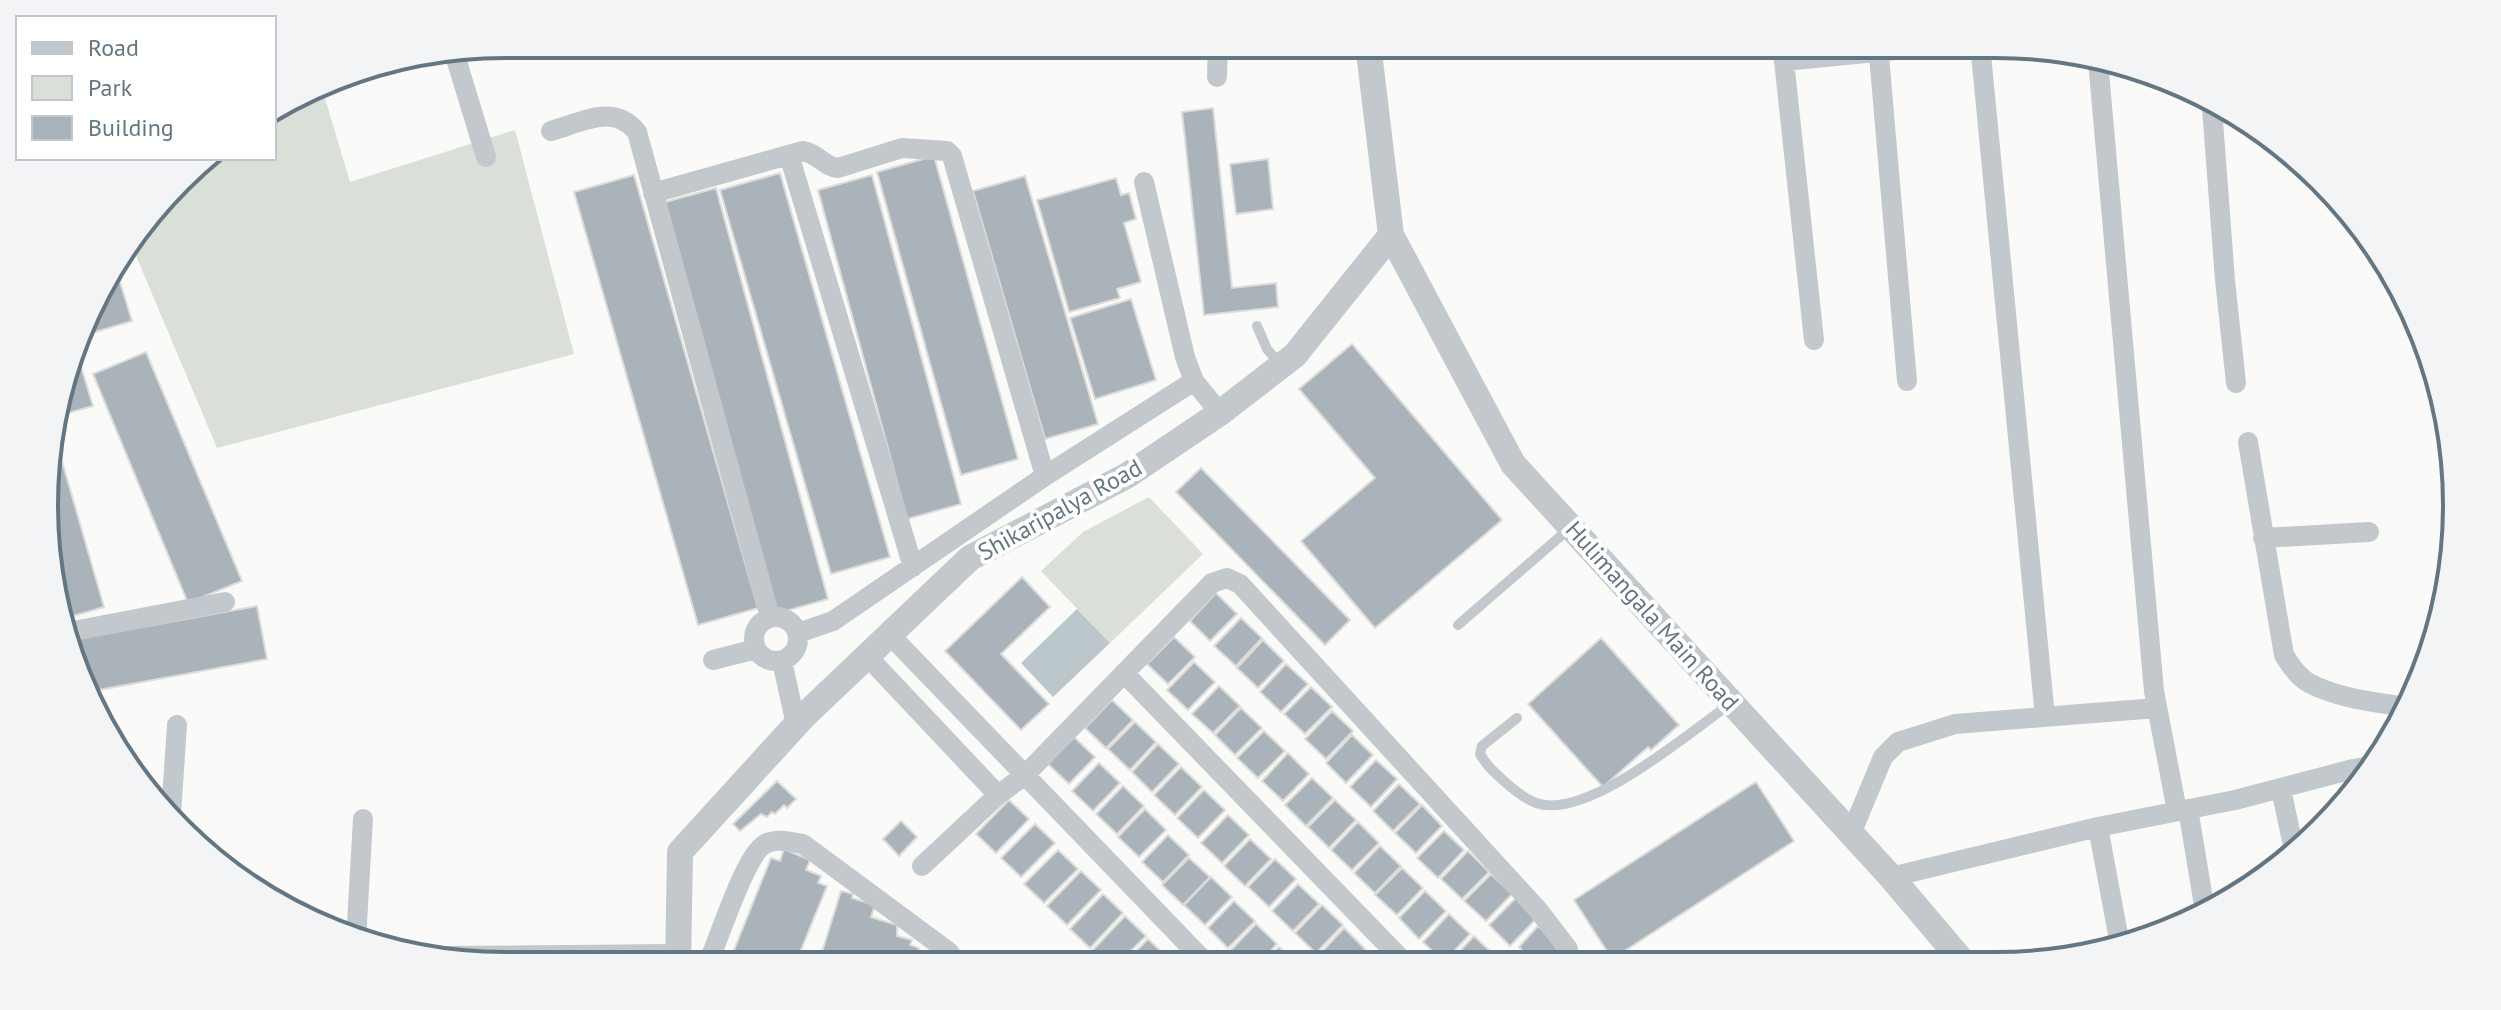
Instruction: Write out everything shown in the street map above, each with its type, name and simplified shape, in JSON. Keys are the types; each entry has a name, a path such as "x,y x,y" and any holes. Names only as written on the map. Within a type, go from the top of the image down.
{"street":[{"path":"1217,77 1218,58"},
{"path":"1370,58 1391,235"},
{"path":"1784,58 1814,340"},
{"path":"1879,58 1907,381"},
{"path":"1981,58 2045,717"},
{"path":"457,61 486,157"},
{"path":"2099,70 2157,708 2203,901"},
{"path":"551,131 613,114 627,120 637,132 770,617"},
{"path":"2212,114 2236,383"},
{"path":"653,193 803,151 812,152 831,167 838,168 902,148 947,151 952,156 1045,476"},
{"path":"789,155 913,567"},
{"path":"1144,182 1185,357 1194,381 1220,413"},
{"name":"Shikaripalya Road","path":"678,952 680,852 796,725 970,558 1128,475 1220,413 1295,355 1391,235"},
{"name":"Hulimangala Main Road","path":"1391,235 1513,464 1891,877 1955,952"},
{"path":"798,633 833,621 1045,476 1194,381"},
{"path":"2248,442 2284,655 2309,683 2350,697 2396,705"},
{"path":"2263,538 2369,532"},
{"path":"922,866 998,795 1025,775 1212,583 1227,578 1234,580 1539,911 1568,952"},
{"path":"76,630 225,602"},
{"path":"770,617 790,621 798,633 797,647 789,658 782,661 767,659 756,649 754,641 758,626 770,617"},
{"path":"890,635 1195,952"},
{"path":"713,660 756,649"},
{"path":"867,656 998,795"},
{"path":"782,661 796,725"},
{"path":"1124,673 1394,952"},
{"path":"1851,834 1883,757 1898,742 1955,724 2157,708"},
{"path":"172,803 177,725"},
{"path":"1891,877 2098,827 2281,789 2349,779"},
{"path":"2281,789 2292,840"},
{"path":"357,926 363,819"},
{"path":"2098,827 2118,935"},
{"path":"712,952 751,858 764,845 789,841 803,844 949,952"}],"lane":[{"path":"1257,326 1267,349 1281,365"},
{"path":"1458,625 1571,526"},
{"path":"1517,718 1482,746 1480,754 1485,763 1521,794 1536,803 1555,805 1586,799 1611,788 1732,703"}],"green space":[{"path":"324,96 350,182 515,130 574,354 217,448 135,254 169,210 221,160 276,160 276,121"},
{"path":"1149,497 1203,554 1110,643 1041,571 1083,532"}],"shaded area":[{"path":"1077,609 1110,643 1053,697 1021,663"}],"building":[{"path":"1213,108 1232,288 1276,283 1278,307 1204,315 1182,112"},
{"path":"934,156 1018,459 961,475 877,172"},
{"path":"1268,159 1273,209 1236,214 1230,164"},
{"path":"780,173 890,557 831,574 720,190"},
{"path":"634,175 758,608 698,625 574,192"},
{"path":"872,175 961,504 907,519 818,190"},
{"path":"1025,176 1098,424 1045,439 973,191"},
{"path":"1116,178 1121,195 1129,193 1136,219 1124,223 1141,282 1117,289 1120,298 1069,312 1037,200"},
{"path":"716,188 828,599 775,614 662,203"},
{"path":"119,279 132,321 93,333"},
{"path":"1131,299 1156,380 1095,399 1070,318"},
{"path":"1352,344 1502,520 1375,628 1301,541 1375,478 1299,389"},
{"path":"146,352 242,581 188,603 93,374"},
{"path":"81,365 93,406 68,413"},
{"path":"61,457 104,607 72,616 59,534"},
{"path":"1201,468 1350,620 1325,645 1176,492"},
{"path":"1022,577 1050,607 1001,654 1049,704 1021,730 945,651"},
{"path":"1216,593 1237,614 1210,641 1190,621"},
{"path":"257,606 267,659 98,690 79,639"},
{"path":"1241,618 1262,638 1236,666 1214,646"},
{"path":"1174,637 1195,657 1168,684 1147,664"},
{"path":"1601,638 1679,725 1651,750 1648,747 1603,787 1528,704"},
{"path":"1263,640 1284,661 1258,688 1237,668"},
{"path":"1194,662 1215,682 1188,710 1167,690"},
{"path":"1286,664 1308,684 1281,712 1260,692"},
{"path":"1219,686 1240,706 1213,733 1192,714"},
{"path":"1311,687 1332,707 1305,734 1284,714"},
{"path":"1112,700 1133,720 1106,748 1085,728"},
{"path":"1241,708 1262,728 1235,755 1215,735"},
{"path":"1332,711 1353,731 1326,759 1305,739"},
{"path":"1135,722 1156,742 1130,770 1108,749"},
{"path":"1264,731 1285,751 1258,778 1237,758"},
{"path":"1352,735 1373,755 1346,783 1326,763"},
{"path":"1074,737 1095,757 1069,784 1048,764"},
{"path":"1158,744 1179,764 1152,792 1132,772"},
{"path":"1288,753 1309,774 1283,801 1262,781"},
{"path":"1376,760 1397,779 1371,807 1350,787"},
{"path":"1099,763 1120,783 1093,811 1072,791"},
{"path":"1181,767 1202,787 1175,815 1154,795"},
{"path":"1312,778 1333,798 1306,826 1285,805"},
{"path":"777,781 796,799 775,814 772,812 767,817 761,814 740,831 733,824"},
{"path":"1756,782 1794,841 1623,952 1607,952 1574,900"},
{"path":"1399,784 1420,804 1393,831 1373,811"},
{"path":"1123,786 1144,806 1117,834 1096,814"},
{"path":"1204,790 1225,810 1198,838 1177,818"},
{"path":"1009,800 1029,819 996,853 976,834"},
{"path":"1335,800 1356,820 1329,848 1308,827"},
{"path":"1422,805 1442,826 1416,853 1395,833"},
{"path":"1145,809 1166,830 1139,857 1118,837"},
{"path":"1228,815 1249,835 1222,863 1201,843"},
{"path":"901,821 917,837 899,856 883,839"},
{"path":"1358,822 1379,843 1352,870 1331,850"},
{"path":"1035,824 1055,843 1021,877 1001,858"},
{"path":"1444,831 1464,850 1438,878 1417,858"},
{"path":"1168,835 1189,855 1163,882 1142,862"},
{"path":"1250,839 1271,859 1245,886 1224,866"},
{"path":"1380,846 1401,866 1375,893 1354,873"},
{"path":"784,849 810,860 806,870 821,876 818,883 827,886 800,952 733,952 771,858 780,861"},
{"path":"1058,850 1078,869 1044,903 1024,884"},
{"path":"1468,851 1489,872 1462,899 1441,879"},
{"path":"1189,858 1210,877 1183,905 1162,885"},
{"path":"1275,859 1296,879 1269,907 1248,887"},
{"path":"1402,868 1423,888 1397,915 1375,895"},
{"path":"1081,871 1101,890 1067,925 1047,906"},
{"path":"1491,874 1512,894 1486,921 1464,901"},
{"path":"1211,877 1232,897 1205,925 1184,905"},
{"path":"1298,884 1319,904 1293,931 1272,911"},
{"path":"841,891 875,905 871,917 897,925 897,936 912,940 910,945 919,948 917,952 822,952"},
{"path":"1425,891 1446,911 1419,939 1399,918"},
{"path":"1103,894 1123,913 1090,948 1070,929"},
{"path":"1516,898 1537,918 1510,946 1489,925"},
{"path":"1234,901 1255,921 1228,948 1208,928"},
{"path":"1322,905 1343,925 1317,952 1295,933"},
{"path":"1449,914 1470,934 1453,952 1434,952 1423,942"},
{"path":"1125,916 1146,936 1129,952 1092,951"},
{"path":"1256,924 1277,944 1269,952 1229,952"},
{"path":"1538,926 1562,949 1559,952 1524,952 1519,947"},
{"path":"1344,928 1365,949 1362,952 1322,952"},
{"path":"1474,936 1491,952 1459,952"},
{"path":"1148,939 1162,952 1136,952"}]}
